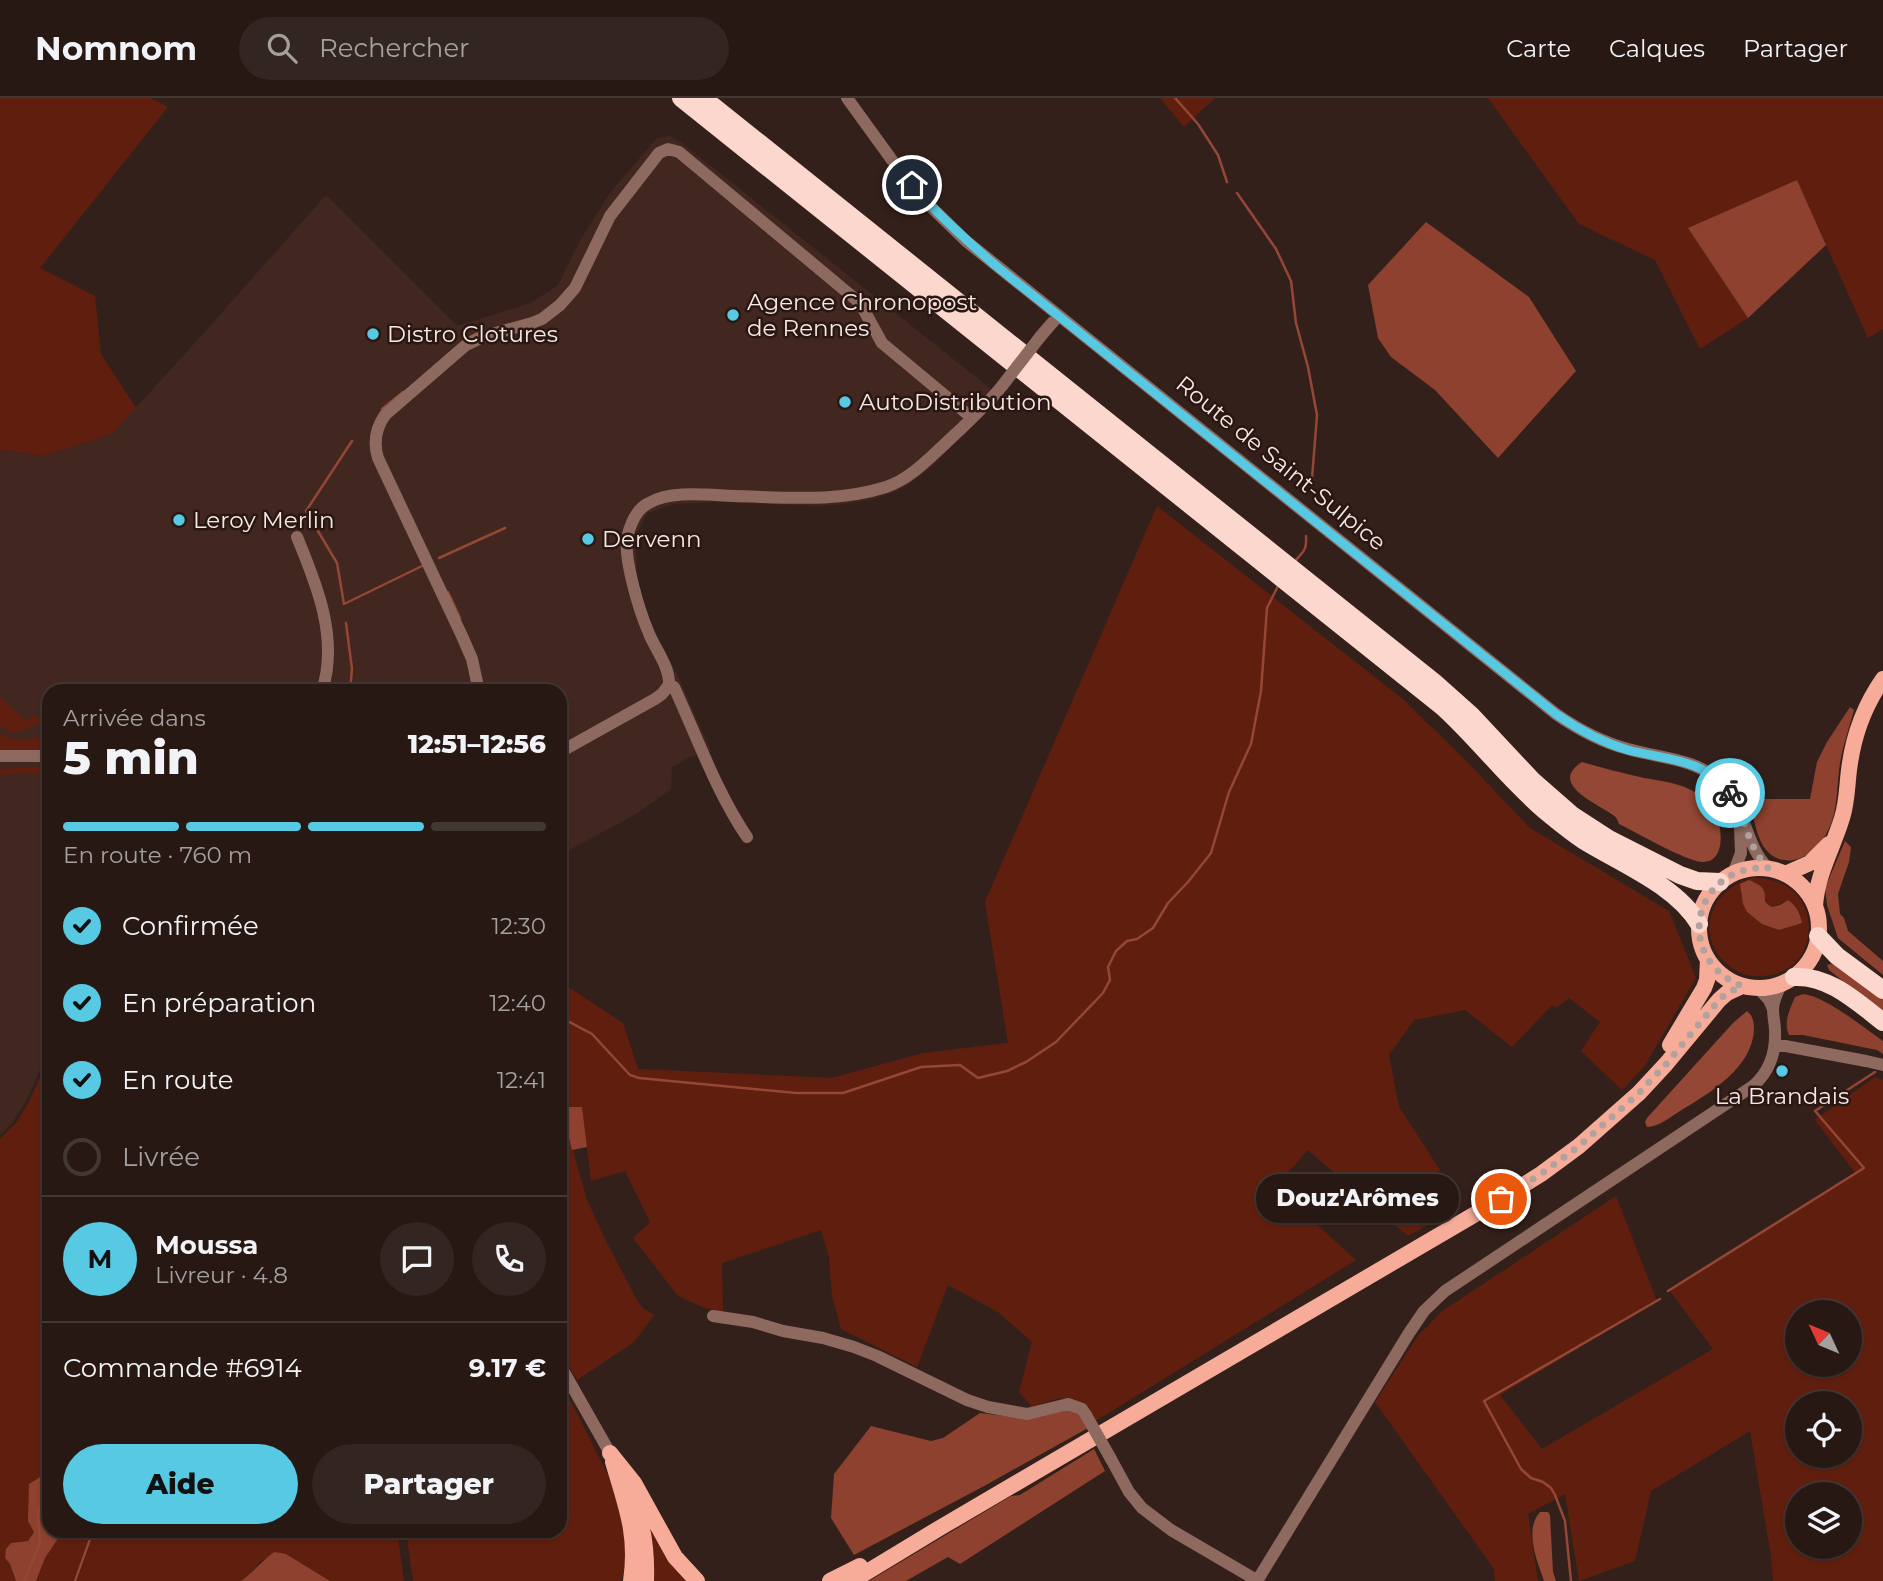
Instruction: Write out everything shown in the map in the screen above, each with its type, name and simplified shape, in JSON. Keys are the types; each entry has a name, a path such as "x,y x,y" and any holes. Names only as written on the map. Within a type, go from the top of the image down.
{"highway":[{"path":"681,98 1288,574 1453,698 1532,780 1572,815 1609,839 1680,875 1704,883 1726,878"},
{"path":"703,98 1288,574 1444,708 1521,789 1548,813 1583,839 1668,892 1689,910 1699,924"},
{"path":"1818,936 1837,956 1883,990"},
{"path":"1788,980 1804,976 1821,980 1883,1022"}],"main road":[{"path":"1815,906 1803,887 1786,874 1768,868 1750,868 1726,878 1705,901 1699,924 1700,943 1708,960 1722,976 1742,986 1758,988 1788,980 1811,959 1819,926 1815,906 1818,883 1845,808 1855,738 1864,712 1883,679"},
{"path":"1786,874 1810,863 1835,837"},
{"path":"1621,1108 1661,1060 1700,997 1707,979 1708,960"},
{"path":"852,1581 1541,1174 1579,1146 1652,1080 1719,1000 1742,986"},
{"path":"610,1453 633,1534 631,1581"},
{"path":"610,1453 639,1515 646,1551 646,1581"},
{"path":"610,1453 634,1483 675,1557 697,1581"},
{"path":"830,1581 920,1533 943,1525"}],"street":[{"name":"Route de Saint-Sulpice","path":"847,98 897,167 928,204 966,241 1556,714 1602,741 1628,750 1679,760 1705,770 1721,781 1741,813 1755,852 1768,868"},
{"path":"478,684 462,636 375,449 376,432 385,415 466,345 485,336 542,319 560,305 575,288 610,216 659,153 668,149 685,156 860,303 882,343 972,418"},
{"path":"567,748 655,699 668,685 666,669 648,631 626,549 630,528 643,506 656,499 673,496 832,498 867,492 901,481 972,418 1002,386 1058,316"},
{"path":"297,537 318,593 326,629 328,661 323,684"},
{"path":"668,685 674,687 711,771 735,820 747,837"},
{"path":"0,756 42,756"},
{"path":"1726,878 1741,853 1738,815 1732,796"},
{"path":"713,1316 753,1322 783,1332 823,1338 854,1347 988,1408 1027,1414 1068,1404 1082,1409 1129,1492 1142,1508 1171,1530 1257,1581 1409,1333 1433,1301 1759,1081 1772,1058 1775,1044 1775,997 1788,980"},
{"path":"1758,988 1773,1009"},
{"path":"1775,1044 1883,1065"},
{"path":"567,1376 610,1453"}],"shaded area":[{"path":"0,98 151,98 168,107 40,268 95,296 101,354 136,408 112,434 44,456 3,450 0,452"},
{"path":"1160,98 1215,98 1184,127"},
{"path":"1488,98 1883,98 1883,329 1868,338 1797,180 1689,228 1748,318 1700,349 1655,260 1579,224"},
{"path":"670,136 682,143 1001,397 928,470 909,484 874,499 817,506 722,502 674,504 647,513 636,535 637,581 652,629 677,674 711,751 690,757 672,767 671,789 636,814 567,851 567,684 42,684 42,1066 26,1101 13,1122 0,1135 0,452 3,450 44,456 112,434 326,195 457,326 531,303 558,285 582,237 612,190 657,138"},
{"path":"1797,180 1826,245 1748,318 1688,228"},
{"path":"1426,222 1529,297 1576,371 1498,458 1435,390 1391,357 1378,338 1368,285"},
{"path":"1157,506 1404,700 1530,828 1669,911 1696,978 1644,1067 1622,1090 1581,1051 1600,1022 1569,998 1557,1007 1551,1006 1512,1047 1465,1010 1414,1020 1389,1055 1399,1107 1440,1170 1402,1204 1427,1225 1408,1236 1308,1150 1275,1187 1356,1260 1094,1422 1067,1399 1032,1407 1019,1392 1032,1342 998,1312 948,1285 917,1367 841,1329 832,1296 829,1257 821,1230 722,1263 723,1311 707,1309 678,1296 633,1238 650,1222 625,1171 591,1181 582,1108 567,1107 567,986 623,1023 638,1069 832,1078 923,1053 1008,1043 985,902"},
{"path":"0,698 26,721 32,716 42,718 42,723 14,733 0,727"},
{"path":"1850,707 1854,710 1841,757 1835,809 1828,830 1814,849 1804,857 1784,860 1776,857 1769,853 1760,840 1751,809 1756,799 1810,799 1817,762"},
{"path":"0,734 17,740 42,737 42,752 0,752"},
{"path":"1582,762 1677,784 1701,796 1715,811 1719,825 1721,834 1716,856 1710,861 1694,860 1619,824 1614,816 1579,793 1573,786 1570,778 1573,770"},
{"path":"38,767 42,768 42,775 0,775 0,769"},
{"path":"1845,841 1851,847 1838,894 1840,914 1848,931 1883,961 1883,975 1838,938 1827,905 1825,888"},
{"path":"1752,878 1777,882 1794,892 1805,908 1809,926 1806,944 1798,960 1783,971 1762,976 1743,974 1727,964 1717,952 1709,927 1712,914 1726,892","holes":["1764,891 1767,904 1772,907 1788,900 1801,915 1771,926 1762,924 1747,912 1740,893"]},
{"path":"1749,880 1762,887 1766,903 1772,907 1788,900 1791,902 1798,910 1802,923 1779,930 1762,924 1747,912 1740,884"},
{"path":"1827,965 1837,965 1883,998 1883,1013 1829,970"},
{"path":"1803,994 1833,1006 1883,1041 1883,1054 1877,1050 1803,1035 1789,1035 1789,1011 1795,997"},
{"path":"1747,1011 1753,1019 1754,1030 1746,1056 1738,1068 1704,1096 1660,1124 1647,1127 1647,1118"},
{"path":"42,1073 42,1466 40,1477 29,1484 34,1532 28,1541 11,1543 5,1558 16,1581 0,1581 0,1139 17,1122"},
{"path":"1875,1077 1883,1080 1883,1581 1773,1581 1750,1431 1651,1491 1635,1561 1579,1581 1565,1494 1528,1514 1538,1581 1495,1581 1494,1569 1375,1402 1418,1336 1441,1312 1616,1196 1657,1301 1500,1395 1542,1449 1713,1349 1670,1291 1856,1174 1815,1120"},
{"path":"567,1107 582,1107 587,1147 572,1150 567,1130"},
{"path":"567,1130 587,1200 606,1241 638,1302 654,1315 634,1342 577,1380 567,1362"},
{"path":"567,1394 611,1481 622,1514 625,1566 621,1581 413,1581 407,1538 567,1538"},
{"path":"1066,1409 1079,1414 1088,1428 854,1555 831,1518 834,1474 871,1426 931,1441 943,1438 980,1413 1030,1419"},
{"path":"1094,1449 1105,1471 960,1564 948,1557 906,1581 869,1581 1011,1496 1020,1495"},
{"path":"42,1466 42,1538 58,1538 45,1558 36,1581 16,1581 5,1558 6,1549 11,1543 28,1541 34,1532 28,1521 29,1484 40,1477"},
{"path":"1540,1512 1548,1512 1550,1515 1553,1572 1556,1581 1544,1581 1535,1555 1532,1536 1535,1519"},
{"path":"649,1524 689,1581 653,1581"},
{"path":"58,1538 89,1538 73,1581 36,1581 45,1558"},
{"path":"92,1538 398,1538 404,1581 330,1581 286,1554 261,1561 241,1581 77,1581"},
{"path":"274,1552 286,1554 330,1581 241,1581"}],"waterway":[{"path":"1175,98 1198,124 1218,155 1227,182"},
{"path":"1237,193 1276,249 1291,281 1296,323 1317,415 1311,491"},
{"path":"466,339 479,332"},
{"path":"382,409 403,392"},
{"path":"352,441 306,511 337,563 344,604 422,566"},
{"path":"439,558 505,528"},
{"path":"1294,563 1305,549 1306,536"},
{"path":"567,1021 592,1034 630,1075 639,1078 796,1093 843,1093 921,1067 960,1065 978,1078 1007,1071 1026,1062 1056,1042 1103,993 1110,980 1108,967 1116,951 1127,941 1137,939 1153,928 1168,903 1211,853 1229,792 1251,744 1261,691 1267,608 1278,586"},
{"path":"448,592 460,618"},
{"path":"346,623 352,669 351,684"},
{"path":"1668,1291 1864,1168 1815,1111 1875,1072"},
{"path":"1571,1581 1565,1521 1555,1495 1551,1488 1531,1478 1521,1469 1484,1401 1660,1299"},
{"path":"24,1581 40,1543 38,1513 42,1497"},
{"path":"75,1581 90,1538"}],"way so far":[{"path":"1501,1199 1541,1174 1599,1129 1652,1080 1719,1000 1742,986 1722,976 1714,968 1703,951 1699,933 1705,901 1720,882 1741,870 1768,868 1755,852 1741,813 1730,793"}],"place":[{"name":"Agence Chronopost de Rennes","path":"733,315"},
{"name":"Distro Clotures","path":"373,334"},
{"name":"AutoDistribution","path":"845,402"},
{"name":"Leroy Merlin","path":"179,520"},
{"name":"Dervenn","path":"588,539"},
{"name":"La Brandais","path":"1782,1071"},
{"name":"Douz'Arômes","path":"1501,1199"}],"route":[{"path":"912,185 966,241 995,265 1556,714 1602,741 1628,750 1679,760 1705,770 1721,781 1730,793"}]}
